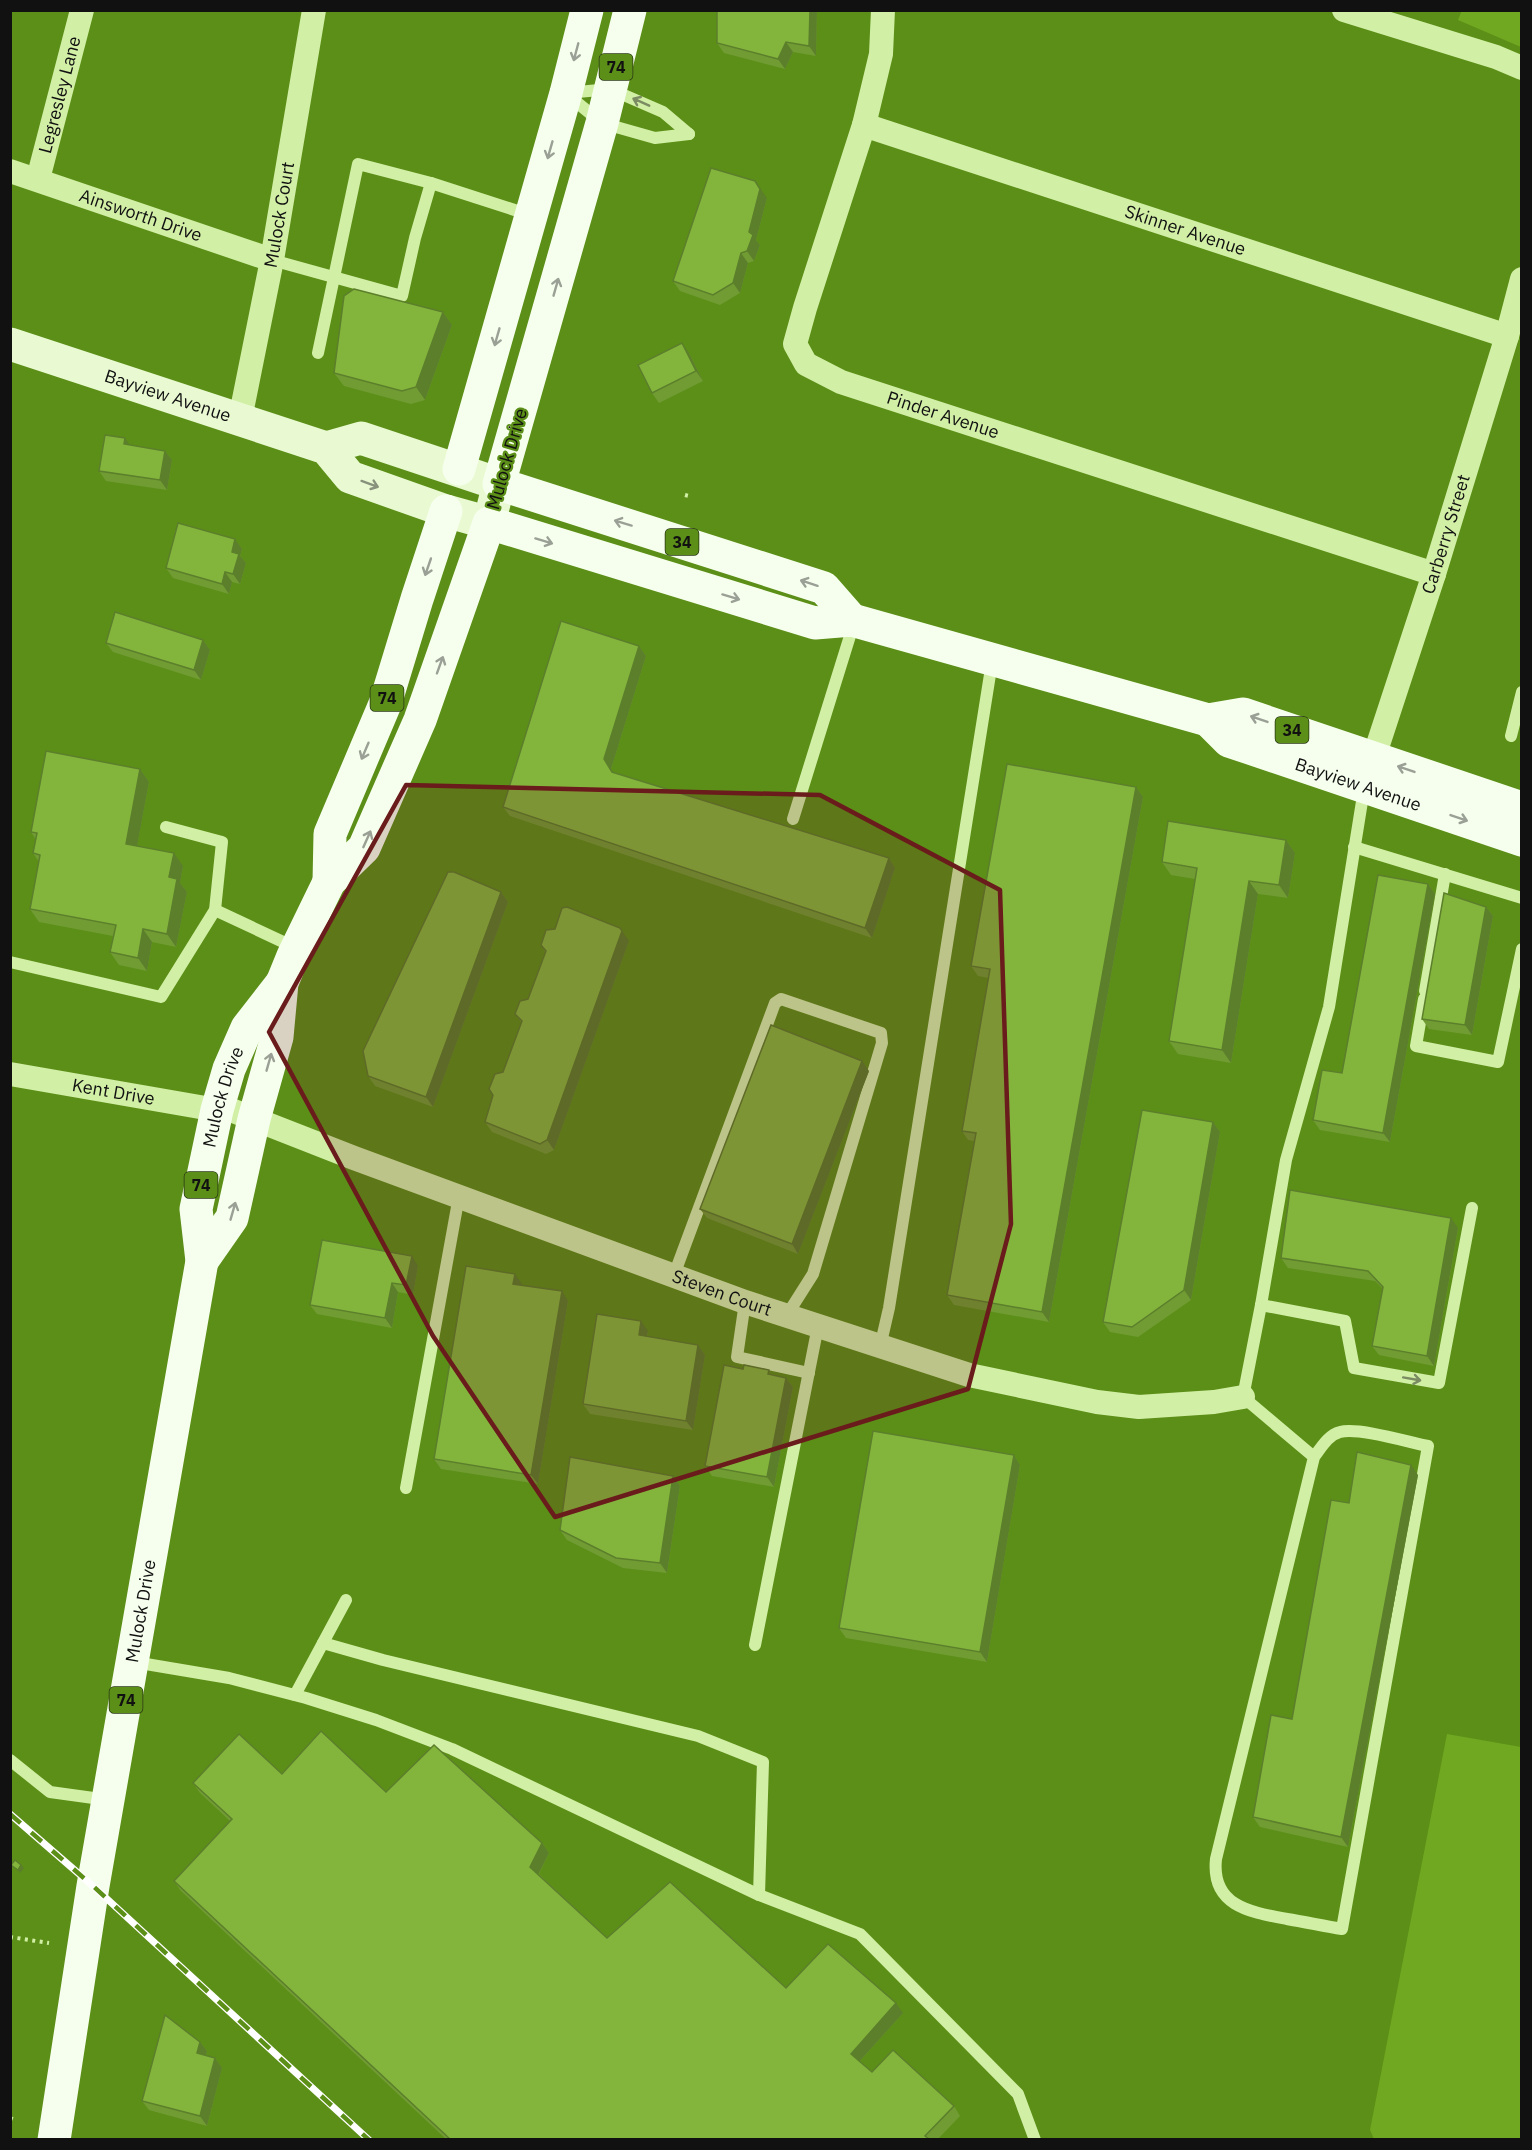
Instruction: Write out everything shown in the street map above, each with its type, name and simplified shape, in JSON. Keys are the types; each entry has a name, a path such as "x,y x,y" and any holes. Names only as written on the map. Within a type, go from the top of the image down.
{"main road":[{"name":"Mulock Drive","path":"328,882 330,834 385,704 446,511 566,93 587,10"},
{"name":"Mulock Drive","path":"202,1261 232,1218 254,1119 277,1037 282,984 296,948 328,882 364,848 420,720 489,523 602,123 630,10"},
{"name":"Bayview Avenue","path":"10,344 326,448"},
{"name":"34","path":"853,620 824,588 361,438 326,448 350,477 446,511 815,623 853,620 992,659"},
{"name":"Bayview Avenue","path":"992,659 1208,720 1229,741 1521,808"},
{"name":"Bayview Avenue","path":"1369,772 1521,840"},
{"name":"Mulock Drive","path":"54,2139 108,1800 202,1261 196,1209 217,1110 229,1069 247,1028 282,984"}],"street":[{"name":"Legresley Lane","path":"38,179 82,10"},
{"name":"Mulock Court","path":"240,418 272,260 314,10"},
{"name":"Pinder Avenue","path":"883,10 881,54 864,124 795,344 806,364 841,382 1434,574"},
{"path":"1344,10 1496,57 1521,68"},
{"name":"Skinner Avenue","path":"864,124 1506,336"},
{"name":"Ainsworth Drive","path":"10,171 272,260"},
{"name":"Carberry Street","path":"1369,772 1434,574 1521,279"},
{"name":"Kent Drive","path":"10,1074 217,1110"},
{"name":"Steven Court","path":"217,1110 231,1110 354,1158 745,1302 969,1376 1097,1402 1139,1407 1214,1402 1243,1396"}],"lane":[{"path":"610,89 663,112 690,134 655,138 602,123 566,93 610,89"},
{"path":"318,353 358,164 431,183 531,215"},
{"path":"272,260 402,296 415,238 431,183"},
{"path":"793,819 853,620"},
{"path":"880,1347 891,1296 992,659"},
{"path":"1511,736 1521,692"},
{"path":"1314,1457 1243,1396 1262,1305 1286,1160 1329,1007 1354,847 1369,772"},
{"path":"10,962 161,997 215,910 222,842 166,827"},
{"path":"1354,847 1521,898"},
{"path":"1444,874 1416,1046 1498,1062 1521,949"},
{"path":"215,910 296,948"},
{"path":"674,1275 775,1003 781,999 881,1033 882,1043 813,1274 787,1315"},
{"path":"406,1488 459,1196"},
{"path":"1262,1305 1345,1321 1354,1368 1439,1383 1473,1208"},
{"path":"745,1302 737,1357 809,1373"},
{"path":"755,1645 818,1326"},
{"path":"1354,1431 1428,1446 1342,1929 1254,1913 1226,1897 1221,1891 1215,1873 1219,1848 1314,1457 1328,1438 1340,1432 1354,1431"},
{"path":"295,1695 346,1600"},
{"path":"323,1643 383,1660 698,1736 763,1762 759,1894"},
{"path":"132,1661 229,1678 376,1720 452,1749 759,1894 860,1935 1018,2094 1035,2139"},
{"path":"10,1760 50,1792 108,1800"}],"path":[{"path":"10,1937 49,1943"}],"highlighted area":[{"path":"406,785 820,795 1000,890 1011,1224 968,1389 555,1517 433,1336 269,1032"}],"green space":[{"path":"1462,10 1521,11 1521,47 1458,20"},
{"path":"1447,1734 1521,1747 1521,2139 1374,2139 1370,2130"}],"building":[{"path":"717,10 810,10 809,46 786,42 778,59 717,43"},
{"path":"711,168 755,181 760,189 749,232 753,235 747,251 741,253 733,283 713,295 673,281"},
{"path":"354,289 443,312 416,387 402,391 334,373 344,296"},
{"path":"682,343 696,371 652,393 638,365"},
{"path":"105,435 125,438 124,444 165,451 160,480 99,471"},
{"path":"178,523 235,539 232,552 239,554 233,574 225,572 222,584 166,568"},
{"path":"115,612 203,640 194,670 106,643"},
{"path":"561,621 639,646 604,759 612,772 889,858 865,928 503,807"},
{"path":"46,751 140,769 126,844 174,853 169,877 177,879 167,934 143,929 138,958 110,952 116,925 30,909 40,855 33,853 37,833 31,832"},
{"path":"1007,764 1136,787 1042,1312 947,1295 976,1133 962,1131 990,969 971,966"},
{"path":"1168,821 1286,840 1279,885 1249,881 1222,1050 1169,1041 1197,868 1162,862"},
{"path":"448,872 454,872 501,892 426,1097 368,1076 363,1051"},
{"path":"1378,875 1428,884 1383,1133 1313,1120 1322,1070 1342,1073"},
{"path":"1444,893 1486,907 1465,1025 1422,1019"},
{"path":"567,907 620,928 622,931 547,1140 540,1144 485,1122 493,1095 489,1089 495,1074 503,1072 522,1021 515,1014 520,1001 528,999 546,951 541,945 546,930 555,929 562,908"},
{"path":"771,1025 862,1061 792,1244 700,1209"},
{"path":"1142,1110 1213,1122 1184,1290 1132,1327 1103,1322"},
{"path":"1290,1190 1451,1218 1427,1356 1372,1346 1383,1287 1368,1271 1281,1258"},
{"path":"322,1240 412,1256 406,1285 392,1283 385,1318 310,1305"},
{"path":"466,1266 515,1274 513,1284 562,1291 531,1475 434,1459"},
{"path":"597,1314 641,1321 639,1335 698,1345 686,1421 583,1404"},
{"path":"724,1365 743,1369 744,1365 769,1370 768,1374 786,1378 767,1477 705,1466"},
{"path":"873,1431 1014,1455 980,1652 839,1628"},
{"path":"1357,1452 1411,1465 1341,1837 1253,1817 1271,1715 1292,1719 1331,1500 1349,1503"},
{"path":"570,1457 673,1476 660,1563 616,1558 560,1530"},
{"path":"321,1731 386,1792 434,1745 542,1843 530,1867 607,1938 670,1882 786,1988 828,1944 896,2003 851,2054 872,2072 893,2050 954,2106 925,2136 929,2139 450,2139 174,1881 232,1819 193,1783 239,1734 282,1774"},
{"path":"15,1860 21,1865 18,1870 11,1865"},
{"path":"165,2015 200,2042 197,2053 215,2058 200,2116 142,2101"}],"railway":[{"path":"10,1814 93,1886 369,2140"}]}
